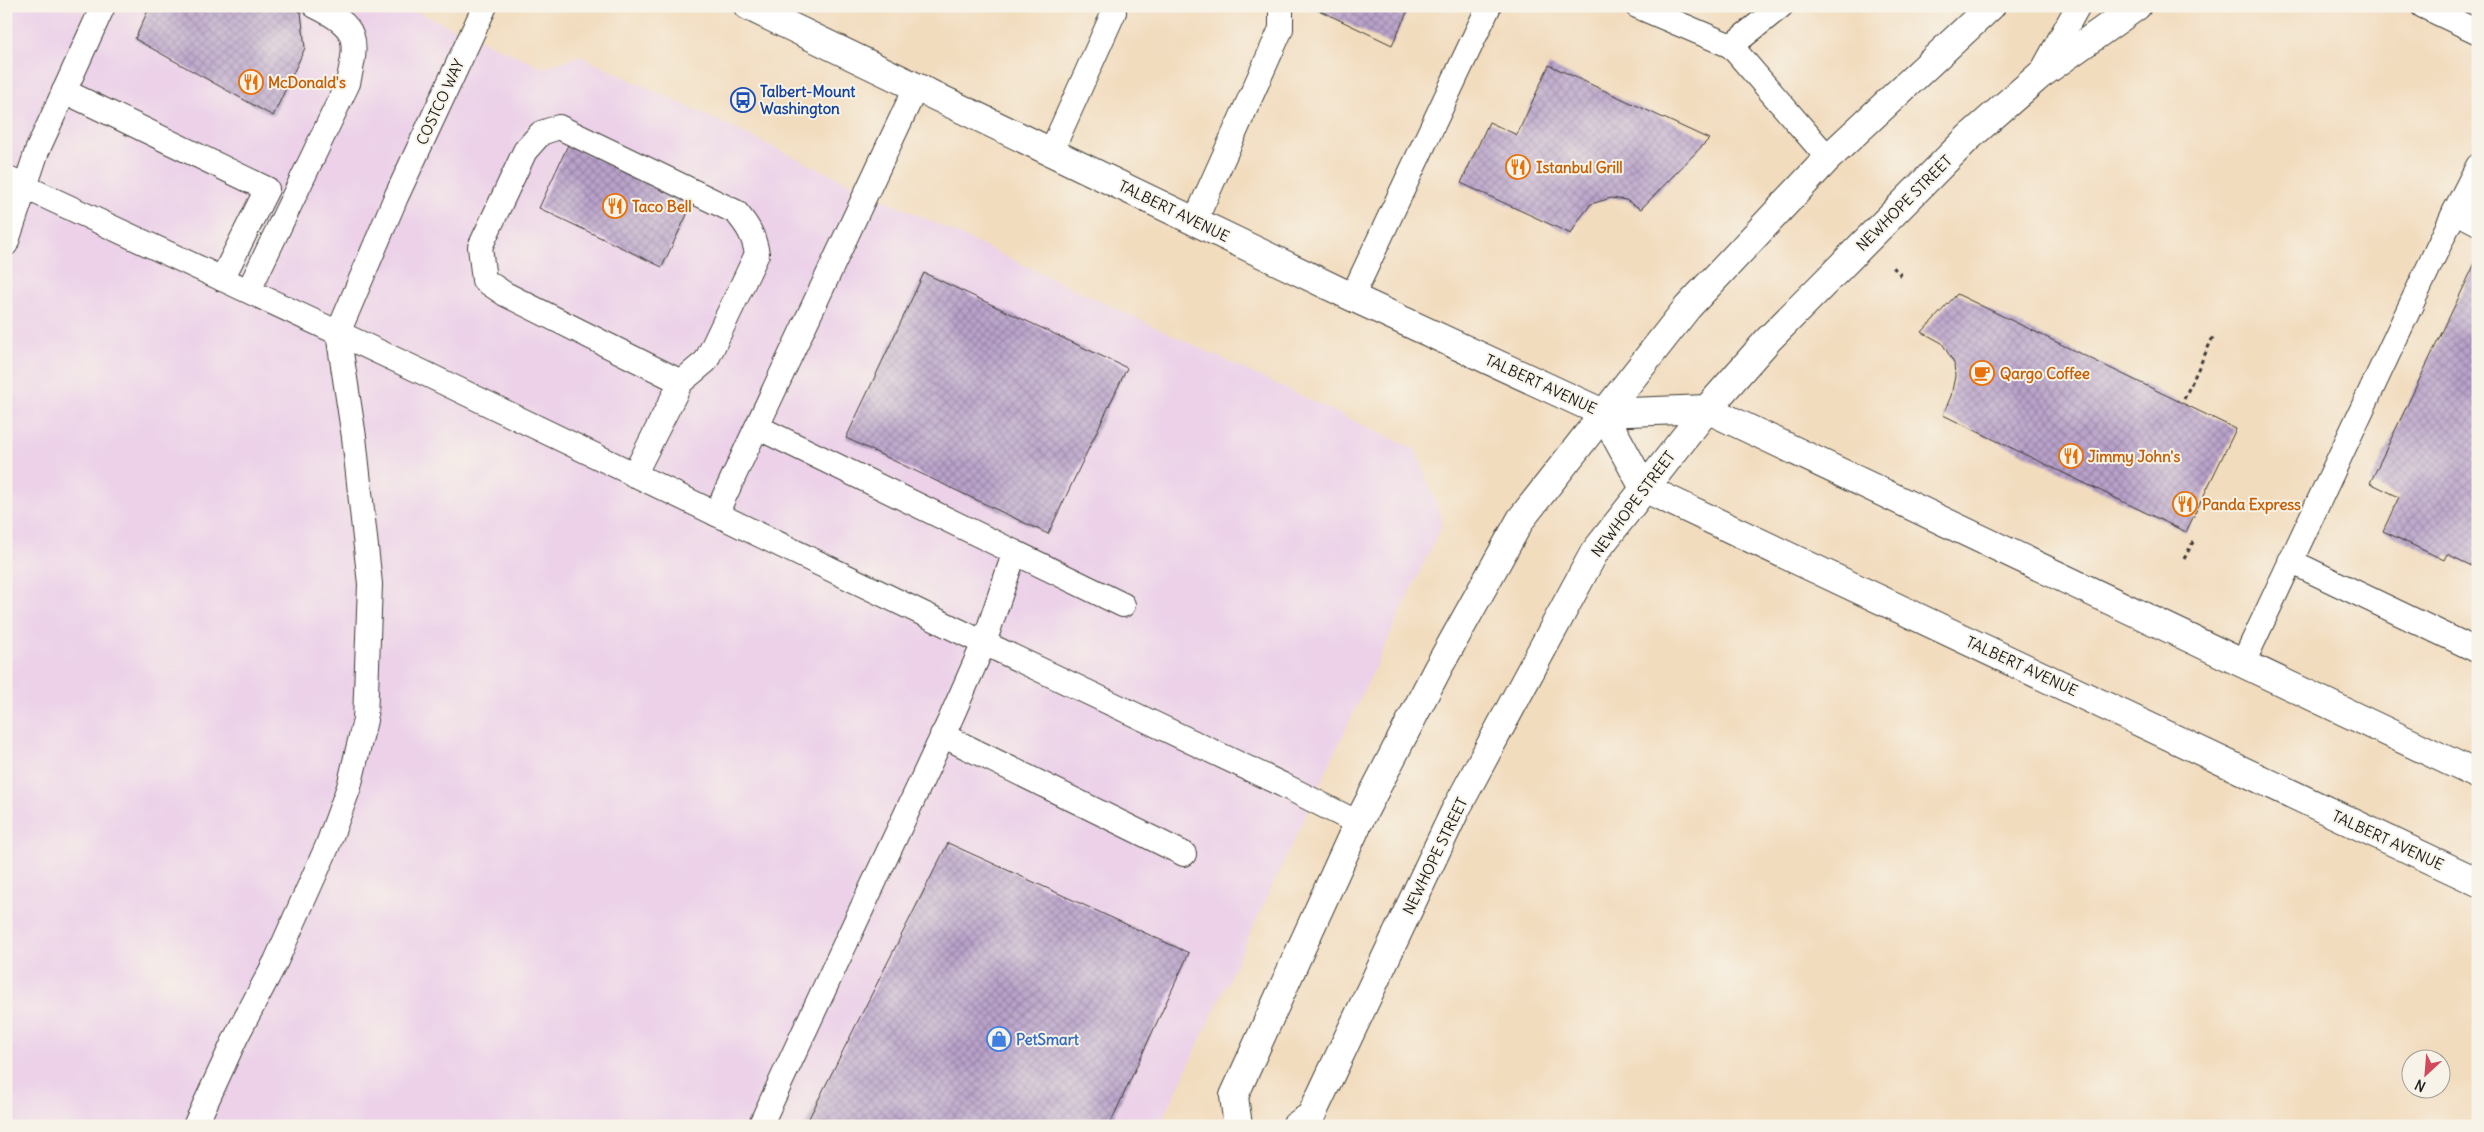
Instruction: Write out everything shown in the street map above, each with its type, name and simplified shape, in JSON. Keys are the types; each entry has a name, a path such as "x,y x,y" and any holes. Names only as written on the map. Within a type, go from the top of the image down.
{"main road":[{"name":"TALBERT AVENUE","path":"748,6 1352,297 1603,413 1707,408 2478,775"},
{"path":"1238,1126 1234,1096 1358,822 1438,668 1521,519 1687,308 1828,158 1991,6"},
{"name":"NEWHOPE STREET","path":"1296,1126 1311,1116 1455,811 1594,553 1707,408 1768,340 1968,138 2040,75 2137,6"},
{"name":"TALBERT AVENUE","path":"1603,413 1644,488 2478,882"}],"lane":[{"path":"6,244 17,183 37,152 103,6"},
{"path":"249,290 348,83 356,49 350,33 337,16 315,6"},
{"name":"COSTCO WAY","path":"338,333 396,198 484,6"},
{"path":"1051,152 1114,12 1111,6"},
{"path":"1195,221 1281,29 1281,6"},
{"path":"1352,297 1489,6"},
{"path":"1637,6 1731,46 1828,158"},
{"path":"1731,46 1781,6"},
{"path":"2040,75 2078,6"},
{"path":"2423,6 2478,32"},
{"path":"716,514 916,87"},
{"path":"64,91 267,188 222,279"},
{"path":"634,475 681,382 706,361 757,254 755,240 750,228 736,212 559,126 541,133 525,151 480,247 484,280 505,294 681,382"},
{"path":"2243,663 2478,166"},
{"path":"17,183 249,290 1274,780 1358,822"},
{"path":"2455,212 2478,223"},
{"path":"196,1126 236,1037 276,961 327,847 349,787 365,720 370,584 355,447 338,333"},
{"path":"757,427 1122,605"},
{"path":"760,1126 984,643 1014,554"},
{"path":"2290,561 2478,651"},
{"path":"942,734 1184,854"}],"path":[{"path":"1890,265 1904,278"},
{"path":"2184,398 2213,336"},
{"path":"2184,559 2193,542"}],"shaded area":[{"path":"6,6 404,6 544,68 580,56 1416,450 1443,522 1160,1126 6,1126"}],"building":[{"name":"McDonald's","path":"150,6 289,6 301,12 305,48 273,116 135,39"},
{"path":"1310,6 1410,6 1392,45"},
{"path":"1549,65 1709,139 1641,209 1626,200 1611,198 1591,204 1571,234 1461,183 1489,122 1517,135"},
{"name":"Taco Bell","path":"568,145 692,204 662,267 539,208"},
{"path":"2478,257 2478,569 2447,554 2444,560 2383,531 2399,497 2370,483"},
{"path":"924,273 1127,368 1048,534 846,438"},
{"path":"1957,294 2236,429 2186,532 1943,415 1951,396 1955,376 1954,363 1942,343 1922,332"},
{"name":"PetSmart","path":"948,843 1189,953 1109,1126 805,1126"}],"place":[{"name":"McDonald's","path":"251,82"},
{"name":"Talbert-Mount Washington","path":"743,100"},
{"name":"Istanbul Grill","path":"1518,167"},
{"name":"Taco Bell","path":"615,206"},
{"name":"Qargo Coffee","path":"1982,373"},
{"name":"Jimmy John's","path":"2071,456"},
{"name":"Panda Express","path":"2185,504"},
{"name":"PetSmart","path":"999,1039"}]}
